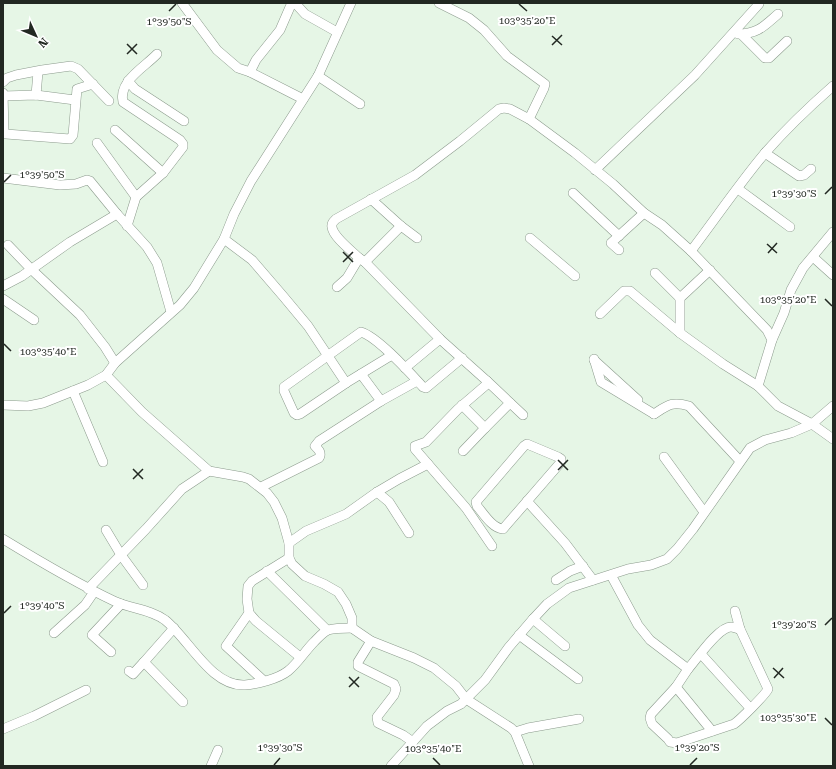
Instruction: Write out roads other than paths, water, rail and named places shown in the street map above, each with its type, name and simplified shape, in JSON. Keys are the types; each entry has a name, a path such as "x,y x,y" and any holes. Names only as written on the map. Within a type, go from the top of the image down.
{"street":[{"path":"182,3 217,50 238,68 250,72 303,99"},
{"path":"250,72 256,60 280,30 290,7 294,3 305,14 337,32"},
{"path":"3,405 28,406 43,403 88,385 106,375 115,363 180,305 194,288 224,239 234,214 251,181 318,76 351,3"},
{"path":"439,3 469,18 484,30 507,56 545,84 529,119"},
{"path":"596,170 737,34 759,4"},
{"path":"737,34 748,34 756,31 778,14"},
{"path":"737,34 765,58 769,58 787,41"},
{"path":"127,226 136,196 163,173 183,147 180,140 123,102 123,94 128,81 157,54"},
{"path":"3,82 7,78 16,75 69,66 78,69 109,101"},
{"path":"3,92 4,131 6,134 70,139 73,135 78,69"},
{"path":"36,95 38,72"},
{"path":"318,76 360,104"},
{"path":"128,81 135,89 184,120"},
{"path":"77,89 93,84"},
{"path":"691,251 766,153 800,115 833,86"},
{"path":"3,96 36,95 75,100"},
{"path":"523,415 440,338 336,236 332,228 332,223 336,219 415,175 499,109 510,109 529,119 575,153 613,184 644,213 662,225 710,270 767,330 772,340"},
{"path":"116,130 163,173"},
{"path":"97,143 136,196"},
{"path":"766,153 800,176 804,175 811,169"},
{"path":"3,178 60,185 76,184 87,180 90,181 127,226 147,247 157,263 171,312"},
{"path":"738,188 790,227"},
{"path":"573,193 619,236"},
{"path":"372,199 401,226 417,238"},
{"path":"619,250 611,243 644,213"},
{"path":"3,286 31,270 70,242 117,214"},
{"path":"337,287 347,278 362,260 401,226"},
{"path":"758,386 772,340 784,313 791,290 803,268 833,232"},
{"path":"530,238 574,276"},
{"path":"224,239 252,260 308,326 346,383"},
{"path":"8,245 31,270 80,315 105,347 115,363"},
{"path":"813,257 833,275"},
{"path":"680,298 710,270"},
{"path":"655,273 680,298 680,333"},
{"path":"600,314 620,294 628,290 680,333 723,364 758,386 778,406 812,424 833,439"},
{"path":"3,299 34,320"},
{"path":"392,355 346,383 300,414 294,414 284,391 284,387 362,332 371,336 392,355 423,387 428,387 462,358"},
{"path":"405,368 440,338"},
{"path":"594,359 632,394 654,414 601,382 594,359"},
{"path":"361,374 381,401"},
{"path":"106,375 142,412 209,471 243,477 261,487 274,502 282,518 289,543 289,558 292,564 305,576 338,592 346,604 352,618 352,628"},
{"path":"261,487 319,458 321,456 320,452 315,446 319,441 417,380"},
{"path":"487,381 486,385 462,405 426,442 415,446 415,449 466,508 492,546"},
{"path":"73,391 103,462"},
{"path":"463,451 510,403"},
{"path":"654,414 672,403 682,403 690,406 740,461"},
{"path":"462,405 485,428"},
{"path":"391,766 427,726 447,711 461,704 485,680 519,636 547,604 569,588 628,569 651,565 667,559 677,549 750,448 766,440 791,433 812,424 833,406"},
{"path":"466,508 476,502 527,444 558,456 561,459 561,462 503,529 499,529 494,525 477,506 476,502"},
{"path":"664,457 704,512"},
{"path":"289,543 306,531 350,511 377,492 428,464"},
{"path":"54,633 85,605 91,590 182,489 209,471"},
{"path":"377,492 389,502 409,533"},
{"path":"527,501 565,543 593,580"},
{"path":"106,530 121,555 143,585"},
{"path":"3,539 91,590 120,604 152,613 164,620 174,628 211,670 226,681 235,685 244,685 264,681 281,675 288,671 327,630 352,628 371,640 434,668 456,686 466,699 511,728 515,732 529,766"},
{"path":"289,558 252,581 248,586 247,599 249,613 256,621 300,657"},
{"path":"556,580 583,566"},
{"path":"267,571 327,630"},
{"path":"611,575 638,626 650,640 688,669"},
{"path":"110,652 92,635 120,604"},
{"path":"735,611 740,629 768,689 767,693 734,724 674,743 670,742 652,724 650,718 651,714 676,687 688,669 715,636 723,629 730,627 740,629"},
{"path":"249,613 226,646 264,681"},
{"path":"533,619 565,646"},
{"path":"128,671 133,674 135,673 174,628"},
{"path":"519,636 578,679"},
{"path":"371,640 358,662 358,666 394,684 396,689 394,695 377,717 378,723 413,742"},
{"path":"701,654 750,708"},
{"path":"144,662 183,702"},
{"path":"676,687 712,731"},
{"path":"3,729 34,716 86,690"},
{"path":"515,732 528,728 579,719"},
{"path":"215,764 218,750"}]}
